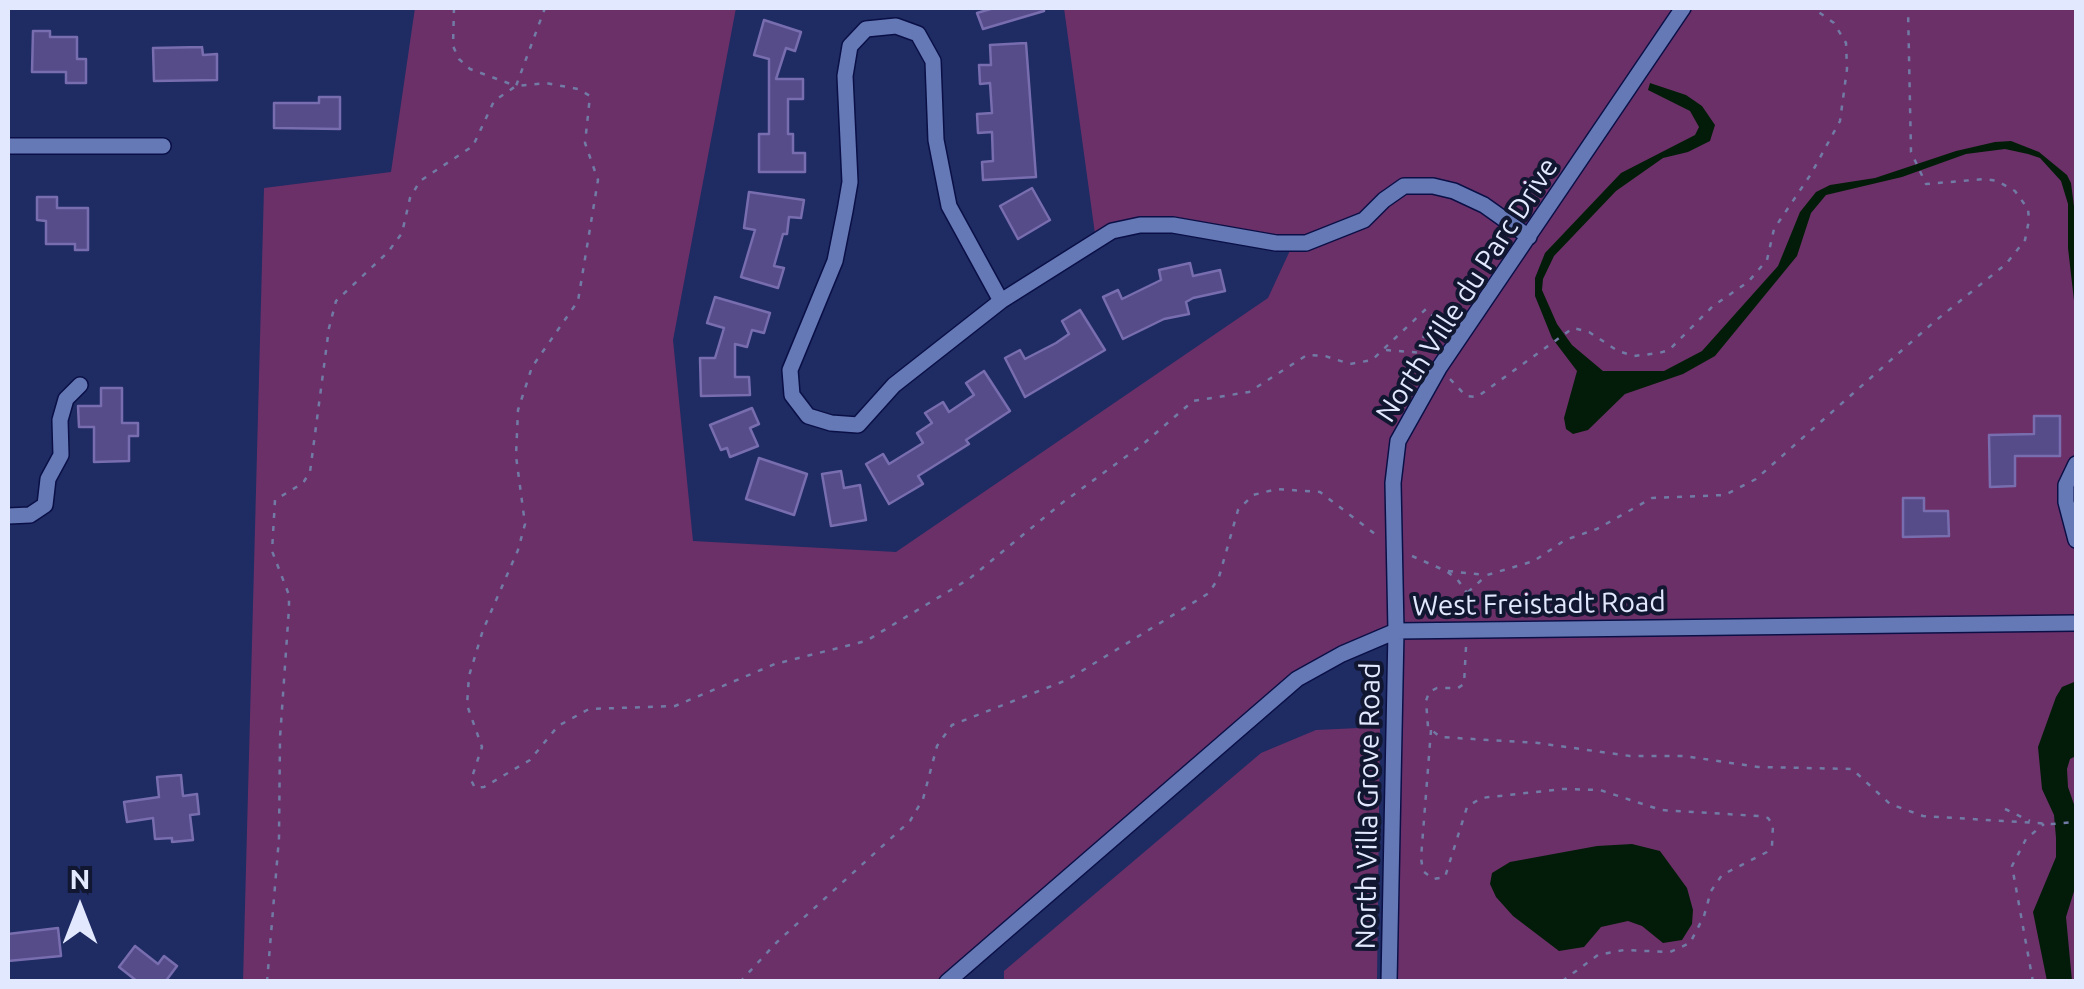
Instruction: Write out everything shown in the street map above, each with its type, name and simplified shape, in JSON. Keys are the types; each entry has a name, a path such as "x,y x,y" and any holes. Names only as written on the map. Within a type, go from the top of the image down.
{"street":[{"name":"North Ville du Parc Drive","path":"1396,631 1393,472 1398,441 1439,368 1683,8"},
{"path":"1001,301 949,206 936,140 932,61 918,34 896,26 866,29 850,46 844,76 850,182 835,261 790,370 792,395 808,416 858,425 894,385 1001,301 1112,231 1140,224 1174,224 1276,243 1306,243 1364,220 1404,186 1432,186 1484,205 1529,237"},
{"path":"8,146 163,146"},
{"path":"8,516 30,515 44,504 48,480 61,455 60,420 66,400 80,385"},
{"path":"2076,464 2066,485 2066,502 2076,540"},
{"name":"West Freistadt Road","path":"947,982 1296,680 1342,654 1396,631 2076,624"},
{"name":"North Villa Grove Road","path":"1389,982 1396,631"}],"path":[{"path":"454,8 453,46 470,69 516,86 546,83 578,88 590,96 585,143 598,180 578,301 532,367 518,410 516,456 525,524 518,550 482,630 470,676 467,705 482,747 471,780 475,788 484,787 530,760 558,726 588,708 675,706 775,664 845,648 880,634 969,578 1194,401 1249,392 1307,355 1361,364 1385,350 1426,309 1437,320 1426,332 1423,354"},
{"path":"267,982 279,838 280,738 289,608 289,595 272,550 275,500 303,483 312,466 328,328 336,301 388,252 402,233 410,198 420,181 473,146 494,101 516,86 545,8"},
{"path":"1385,350 1423,354 1472,398 1574,328 1634,356 1669,350 1713,306 1748,282 1767,260 1774,229 1840,121 1847,70 1846,43 1834,23 1813,8"},
{"path":"740,982 777,942 910,821 923,799 937,746 952,725 1067,680 1209,593 1218,577 1238,510 1252,495 1277,490 1320,492 1394,546 1446,571 1487,575 1534,562 1566,540 1652,498 1714,496 1740,490 1756,480 1934,322 2006,264 2025,240 2028,209 2023,199 1997,181 1978,178 1926,184 1911,152 1908,8"},
{"path":"1446,571 1467,593"},
{"path":"1466,614 1467,593 1487,575"},
{"path":"1466,647 1464,684 1429,692 1421,858 1423,870 1432,879 1445,877 1467,807 1481,798 1562,789 1600,790 1662,810 1759,816 1768,818 1773,825 1772,846 1767,852 1722,875 1711,891 1690,943 1670,952 1624,950 1598,956 1560,982"},
{"path":"1430,730 1440,736 1630,756 1684,756 1758,766 1852,769 1902,811 1963,820 2076,822"},
{"path":"2005,809 2038,824"},
{"path":"2032,982 2012,866 2026,839 2046,824"}],"shaded area":[{"path":"415,8 736,8 673,340 693,541 896,552 1268,298 1293,244 1173,225 1096,241 1064,8 2076,8 2076,981 1389,981 1396,632 1296,679 947,981 243,982 264,188 391,172"},
{"path":"1650,83 1686,95 1702,106 1715,125 1710,141 1663,158 1616,191 1554,256 1543,279 1542,290 1557,324 1572,345 1603,371 1664,371 1702,351 1778,266 1800,212 1816,192 1995,142 2011,141 2039,152 2071,183 2076,222 2076,318 2068,248 2068,204 2061,181 2040,158 2028,154 2005,149 1966,154 1902,177 1826,195 1811,213 1797,256 1715,356 1683,374 1625,394 1588,430 1573,434 1566,429 1564,418 1577,371 1552,338 1535,296 1535,278 1545,253 1621,173 1695,135 1699,127 1690,111 1648,90"},
{"path":"2074,682 2076,756 2070,759 2067,769 2076,810 2076,885 2066,917 2072,981 2047,981 2033,912 2056,857 2056,838 2054,815 2042,789 2038,747 2056,697 2062,687"},
{"path":"1380,727 1377,981 1004,981 1004,971 1261,753 1316,730"},
{"path":"1632,844 1660,851 1687,888 1692,924 1682,940 1663,943 1642,926 1628,921 1601,927 1584,947 1559,951 1513,916 1490,884 1492,873 1510,862 1597,846"}],"building":[{"path":"994,8 1044,11 983,29 977,13"},
{"path":"764,20 801,32 795,51 786,48 776,79 803,79 803,99 788,99 788,134 793,134 793,153 805,153 805,172 759,172 759,134 769,134 769,59 754,55"},
{"path":"33,31 50,31 50,37 77,37 77,59 86,59 86,83 66,83 66,72 32,72"},
{"path":"1026,43 1036,177 983,180 982,162 993,161 992,132 978,133 977,114 992,113 990,83 980,84 979,65 991,65 990,45"},
{"path":"202,47 203,55 217,54 217,80 154,81 153,48"},
{"path":"319,97 340,97 340,129 274,128 274,103 319,103"},
{"path":"1032,188 1050,220 1018,239 1000,206"},
{"path":"749,192 804,200 801,218 789,217 787,234 783,234 774,266 784,268 778,288 741,277 755,230 744,228"},
{"path":"37,197 57,197 57,208 88,208 88,250 75,250 75,244 46,244 46,221 37,220"},
{"path":"1190,263 1193,276 1220,270 1225,291 1193,298 1186,302 1189,314 1164,319 1123,339 1103,297 1118,290 1122,299 1161,280 1159,270"},
{"path":"715,297 770,313 764,333 752,330 747,347 735,344 735,377 749,377 750,395 701,396 700,358 715,358 724,328 707,323"},
{"path":"1080,310 1105,350 1025,397 1005,358 1020,350 1025,359 1056,343 1069,334 1062,321"},
{"path":"984,371 1010,411 966,440 969,444 918,476 923,484 889,504 866,464 883,454 889,464 923,443 917,433 932,423 925,413 943,402 949,412 974,395 966,383"},
{"path":"101,388 122,388 122,423 138,423 138,436 129,436 129,461 94,462 94,427 79,427 78,406 101,406"},
{"path":"752,408 759,424 750,428 758,446 730,457 727,448 721,450 710,425"},
{"path":"2034,416 2060,416 2060,456 2015,456 2015,486 1990,487 1989,435 2034,434"},
{"path":"759,458 807,474 794,515 746,499"},
{"path":"841,471 844,488 860,485 866,520 831,526 822,474"},
{"path":"1903,498 1924,498 1924,511 1948,511 1949,536 1903,537"},
{"path":"181,775 183,796 197,794 199,814 190,815 193,840 155,839 153,818 127,822 124,802 159,797 157,777"},
{"path":"58,928 61,956 8,961 8,934"},
{"path":"135,946 158,964 164,956 177,966 165,982 138,982 119,967"}]}
